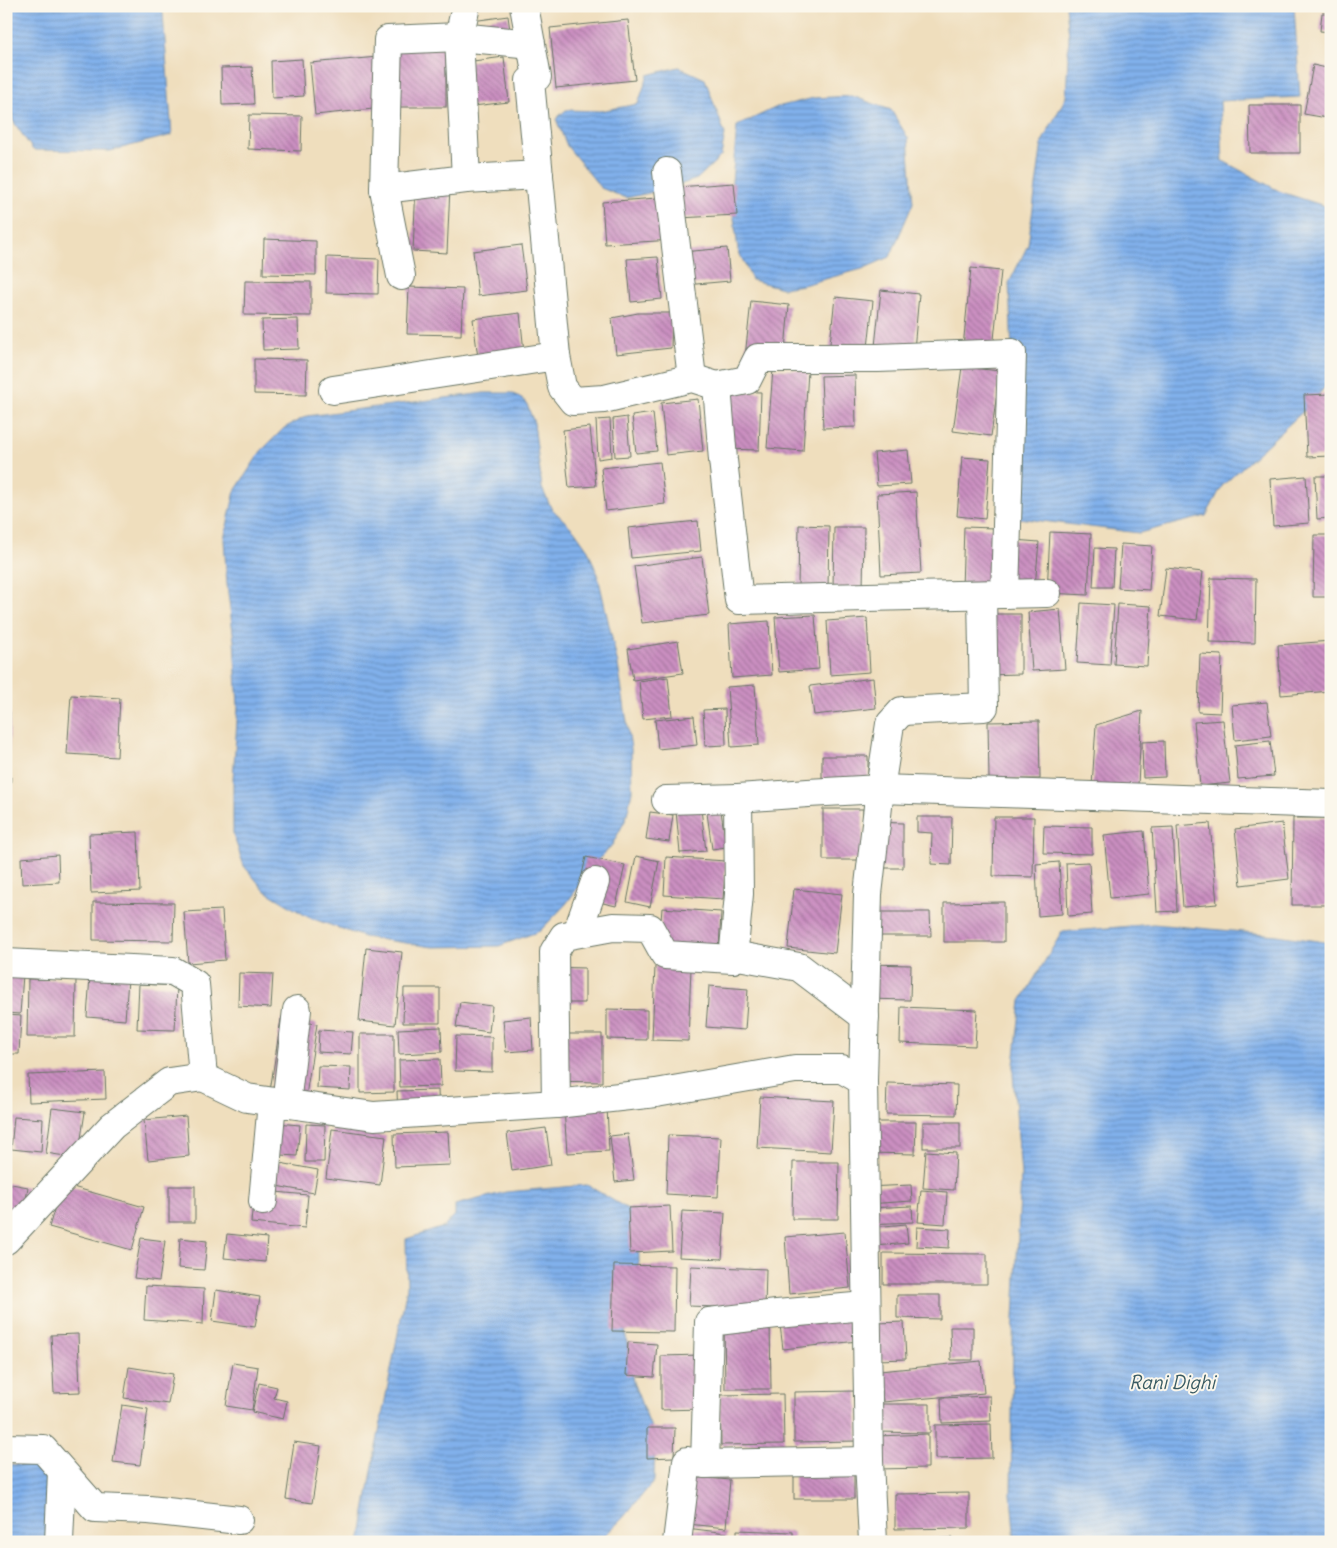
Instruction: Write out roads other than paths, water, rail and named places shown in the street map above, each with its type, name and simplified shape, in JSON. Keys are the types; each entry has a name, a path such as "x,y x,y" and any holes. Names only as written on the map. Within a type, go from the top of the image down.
{"street":[{"path":"466,6 459,37 466,180"},
{"path":"524,6 537,77 530,80 556,356 562,387 573,401 604,399 704,382 747,380 758,358 878,358 1012,353 984,707 902,711 890,724 880,789 868,894 863,1081 869,1461 873,1542"},
{"path":"401,276 384,189 388,40 459,37 531,44"},
{"path":"667,172 704,382 724,460 739,600 1047,593"},
{"path":"384,189 466,180 539,175"},
{"path":"333,390 556,356"},
{"path":"666,800 738,798 880,789 1331,804"},
{"path":"556,1104 554,952 564,936 613,927 650,928 665,954 733,959 739,894 738,798"},
{"path":"577,933 595,882"},
{"path":"733,955 799,967 864,1016"},
{"path":"6,963 173,971 195,984 203,1077"},
{"path":"263,1200 297,1010"},
{"path":"6,1240 112,1126 169,1082 203,1077 246,1098 374,1116 556,1104 656,1093 796,1069 842,1069 863,1081"},
{"path":"705,1464 708,1322 866,1306"},
{"path":"6,1448 43,1449 96,1508 149,1510 239,1520"},
{"path":"677,1542 687,1461 705,1464 869,1461"},
{"path":"59,1542 62,1471"}],"water":[{"path":"12,6 161,6 172,135 110,151 33,150 13,121 6,65 6,37"},
{"path":"1066,6 1294,6 1300,97 1220,101 1223,161 1281,192 1328,207 1331,221 1330,381 1309,406 1222,486 1206,516 1139,533 1002,516 1012,353 1009,283 1028,245 1042,142 1066,97 1069,36"},
{"path":"679,67 705,79 725,134 721,156 697,179 663,190 626,198 601,188 567,146 556,119 566,110 600,111 638,104 648,75"},
{"path":"852,96 891,110 908,138 913,203 890,257 862,269 803,285 782,288 752,280 738,250 731,193 737,126 777,107 814,98"},
{"path":"484,393 512,393 526,402 534,423 542,488 551,508 574,530 588,550 598,576 618,665 631,748 632,791 626,819 612,845 595,864 566,904 540,931 499,946 433,947 364,937 308,917 265,891 244,866 233,834 233,779 238,706 234,640 227,585 224,539 235,491 261,451 284,428 307,416"},
{"name":"Rani Dighi","path":"1153,924 1277,935 1331,943 1331,1542 1015,1542 1011,1496 1013,1339 1021,1175 1013,1074 1021,1001 1062,932"},
{"path":"587,1185 638,1215 639,1263 620,1299 633,1382 655,1438 654,1481 622,1519 598,1542 360,1542 407,1287 406,1239 444,1227 455,1215 455,1205 506,1192"},
{"path":"6,1464 56,1466 51,1542 6,1542"}]}
